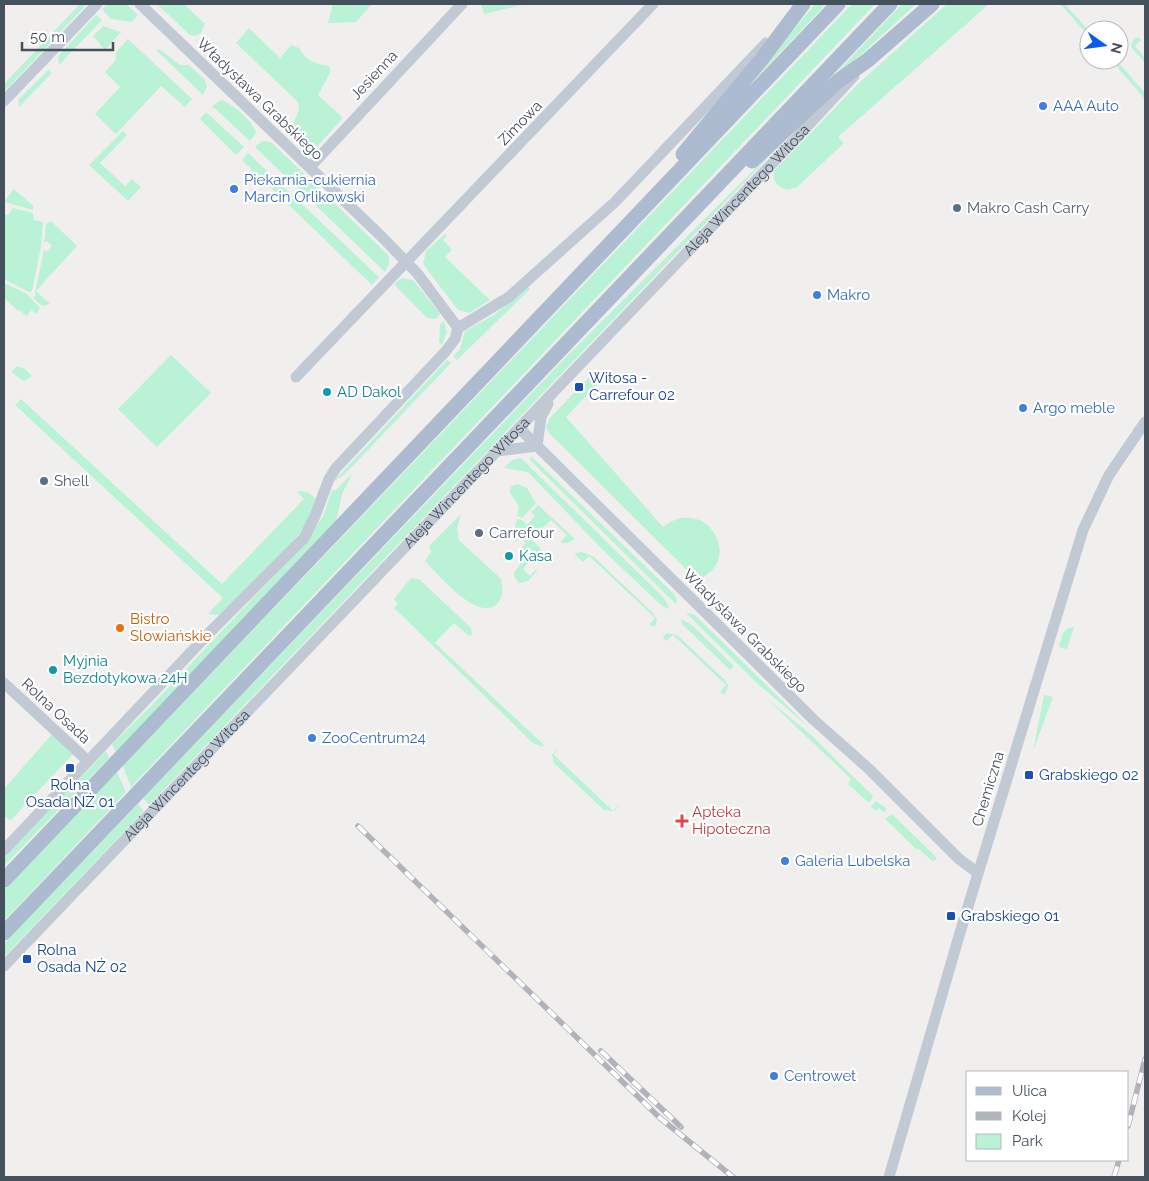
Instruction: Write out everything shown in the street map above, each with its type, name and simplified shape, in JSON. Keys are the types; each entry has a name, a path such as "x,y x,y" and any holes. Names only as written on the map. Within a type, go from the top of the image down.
{"main road":[{"path":"4,880 838,4"},
{"name":"Aleja Wincentego Witosa","path":"4,933 890,4"},
{"name":"Aleja Wincentego Witosa","path":"868,60 932,4"},
{"path":"644,208 670,168 761,60 799,8"},
{"path":"711,192 758,157 838,81 868,60"}],"street":[{"path":"4,100 97,4"},
{"name":"Władysława Grabskiego","path":"140,4 407,262 458,328"},
{"name":"Jesienna","path":"310,167 462,4"},
{"name":"Zimowa","path":"296,377 653,4"},
{"path":"4,850 210,632 304,538 315,516 329,479 336,468 445,352 455,340 458,328 509,297 615,202 799,8"},
{"name":"Aleja Wincentego Witosa","path":"4,966 555,391 868,60"},
{"path":"497,451 537,446 541,417 555,391"},
{"name":"Chemiczna","path":"889,1177 978,874 1083,530 1109,475 1145,422"},
{"name":"Władysława Grabskiego","path":"519,428 814,720 869,769 958,859 978,874"},
{"name":"Rolna Osada","path":"4,683 88,761"}],"green space":[{"path":"80,4 87,4 4,92 4,84"},
{"path":"107,4 126,4 138,15 131,22 111,19 102,9"},
{"path":"157,4 184,4 205,24 201,33 195,36 190,35"},
{"path":"333,4 371,5 356,22 328,23"},
{"path":"481,4 526,4 484,14"},
{"path":"815,4 826,4 727,109"},
{"path":"852,4 875,4 131,787 123,766"},
{"path":"902,4 916,4 805,106"},
{"path":"947,4 989,4 838,137 844,143 797,187 787,190 778,185 774,177 774,171 859,83"},
{"path":"1060,4 1065,4 1079,20 1079,25"},
{"path":"96,15 102,20 59,65 58,56"},
{"path":"103,26 121,32 105,50 93,36"},
{"path":"249,28 280,58 291,45 299,48 311,61 329,66 331,71 318,95 343,118 314,150 292,127 299,110 298,102 236,43"},
{"path":"1138,37 1141,40 1135,46 1145,58 1145,63 1131,47 1132,41"},
{"path":"128,39 192,99 185,107 161,86 116,134 95,114 120,87 105,72 115,61 117,51"},
{"path":"159,49 180,65 189,65 204,79 207,86 203,95 156,50"},
{"path":"48,70 52,73 19,107 18,100"},
{"path":"1120,70 1125,70 1145,93 1145,99"},
{"path":"221,100 236,109 251,124 256,133 250,141 212,106"},
{"path":"206,112 244,147 236,155 200,119"},
{"path":"804,120 149,805 143,798 567,356"},
{"path":"123,131 127,135 100,163 125,186 132,179 141,187 128,201 89,165"},
{"path":"262,141 271,142 389,256 389,264 385,272 255,147"},
{"path":"248,153 268,172 261,179 242,160"},
{"path":"270,174 379,277 372,285 264,181"},
{"path":"14,189 33,206 33,210 4,202"},
{"path":"13,208 33,213 34,220 43,222 41,247 32,291 29,292 4,279 4,214 8,215"},
{"path":"51,221 77,246 36,291 50,304 42,306 33,298 36,295 35,293 44,249 46,252 52,246 47,241 44,243 46,224"},
{"path":"445,234 447,235 443,240 452,250 445,257 490,300 469,313 458,310 423,264 426,251"},
{"path":"402,278 413,280 440,314 436,319 427,318 394,284"},
{"path":"4,283 27,294 40,308 36,314 32,310 26,316 4,298"},
{"path":"528,287 530,289 457,360 453,356 460,349 465,331 494,315"},
{"path":"444,321 447,332 442,345 439,342 440,324"},
{"path":"171,355 211,393 157,447 118,409"},
{"path":"447,360 451,363 345,474 333,482"},
{"path":"17,366 25,369 32,376 24,381 11,372"},
{"path":"592,374 600,381 566,417 663,527 679,519 693,518 705,524 714,533 719,545 719,558 712,570 699,579 693,576 549,433 546,427 550,418"},
{"path":"21,399 222,584 304,499 297,492 306,492 315,498 312,512 304,527 260,577 219,615 208,614 223,598 15,405"},
{"path":"531,456 674,594 677,600 676,604 530,460"},
{"path":"521,458 664,598 670,609 662,606 604,551 528,472 504,468 512,460"},
{"path":"352,474 342,494 336,522 116,752 112,744 151,706 305,543 323,516 332,490 336,490"},
{"path":"518,484 527,488 536,503 522,518 517,516 519,506 510,493 511,486"},
{"path":"538,505 575,539 568,543 562,543 561,541 567,535 551,520 531,539 541,549 523,569 530,576 536,569 537,571 528,581 519,583 514,573 523,560 522,547 526,543 520,538 516,542 513,536 517,519 522,520 527,525 535,516 531,512"},
{"path":"461,514 457,528 459,540 501,579 502,596 496,605 488,608 478,607 468,602 425,561 431,552 429,546"},
{"path":"582,552 594,557 653,613 657,620 655,627 649,625 655,618 589,556 583,562 575,555"},
{"path":"411,578 419,579 471,628 472,634 469,636 454,623 435,643 544,745 542,747 533,743 394,608 398,604 394,599"},
{"path":"686,613 695,615 810,728 759,685"},
{"path":"681,619 692,625 734,666 730,670 682,624"},
{"path":"1074,627 1067,649 1059,647 1065,631"},
{"path":"666,633 677,635 725,680 728,686 724,695 720,692 726,685 673,635 666,641 663,638"},
{"path":"1044,695 1053,697 1033,751"},
{"path":"765,697 810,734 873,796 870,802 848,784 851,779"},
{"path":"53,733 74,753 11,820 5,817 4,789"},
{"path":"559,747 554,755 613,811 604,810 554,763 552,755"},
{"path":"106,751 109,758 4,866 4,857"},
{"path":"117,772 126,792 4,921 4,890"},
{"path":"876,801 886,808 885,813 879,808 876,811 871,806"},
{"path":"138,804 144,811 4,957 4,944"},
{"path":"892,814 937,858 933,862 919,849 917,850 885,819"}],"railway":[{"path":"358,826 660,1118 733,1177"},
{"path":"601,1051 681,1127"},
{"path":"1129,1122 1145,1059"},
{"path":"1114,1177 1119,1161"}],"place":[{"name":"AAA Auto","path":"1043,106"},
{"name":"Piekarnia-cukiernia Marcin Orlikowski","path":"234,189"},
{"name":"Makro Cash Carry","path":"957,208"},
{"name":"Makro","path":"817,295"},
{"name":"Witosa - Carrefour 02","path":"579,387"},
{"name":"AD Dakol","path":"327,392"},
{"name":"Argo meble","path":"1023,408"},
{"name":"Shell","path":"44,481"},
{"name":"Carrefour","path":"479,533"},
{"name":"Kasa","path":"509,556"},
{"name":"Bistro Slowiańskie","path":"120,628"},
{"name":"Myjnia Bezdotykowa 24H","path":"53,670"},
{"name":"ZooCentrum24","path":"312,738"},
{"name":"Rolna Osada NŻ 01","path":"70,768"},
{"name":"Grabskiego 02","path":"1029,775"},
{"name":"Apteka Hipoteczna","path":"682,821"},
{"name":"Galeria Lubelska","path":"785,861"},
{"name":"Grabskiego 01","path":"951,916"},
{"name":"Rolna Osada NŻ 02","path":"27,959"},
{"name":"Centrowet","path":"774,1076"}]}
